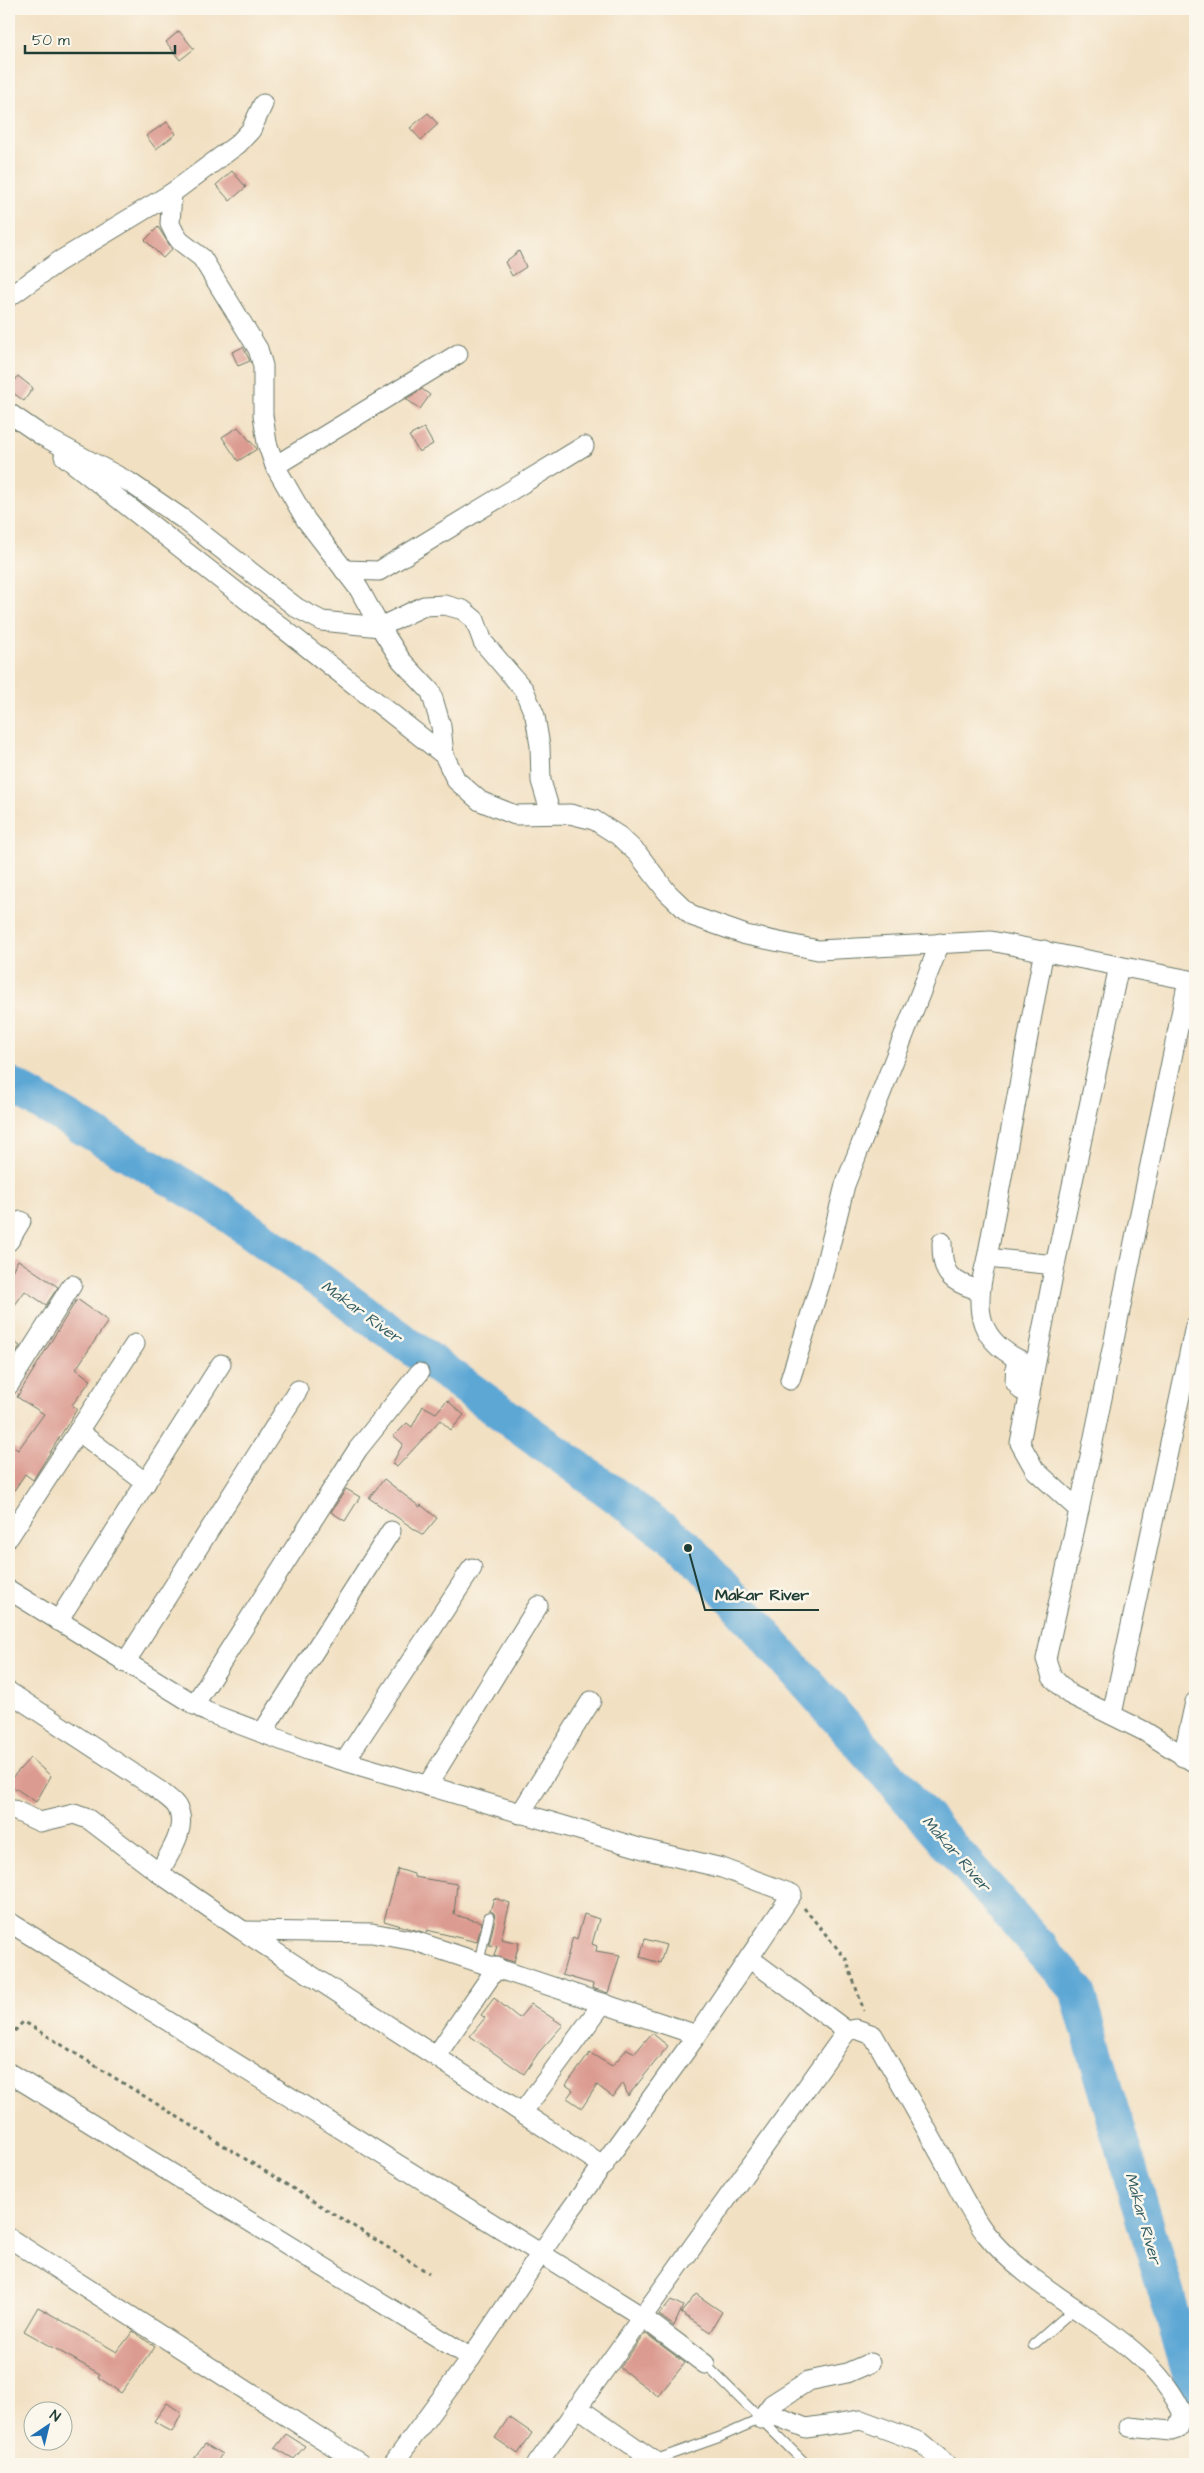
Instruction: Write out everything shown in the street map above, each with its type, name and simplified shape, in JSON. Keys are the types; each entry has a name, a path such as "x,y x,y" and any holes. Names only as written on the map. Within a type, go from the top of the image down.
{"street":[{"path":"9,297 58,262 172,193 238,144 251,130 263,104"},
{"path":"172,193 170,224 174,234 202,258 258,349 263,366 263,415 267,443 275,466 306,520 359,589 401,660 431,692 442,726 444,755 456,780 480,801 515,815 570,814 594,820 619,836 638,854 666,892 692,916 746,935 818,950 991,941 1192,980 1046,1659 1052,1676 1069,1694 1144,1731 1189,1760 1195,1702"},
{"path":"275,466 458,354"},
{"path":"11,414 41,435 99,465 144,493 183,519 297,608 322,621 380,627 424,606 445,605 463,610 475,620 483,642 524,690 535,716 540,746 541,781 551,814"},
{"path":"11,414 444,755"},
{"path":"344,570 379,570 584,446"},
{"path":"790,1380 822,1278 845,1185 940,943"},
{"path":"1034,1366 1016,1360 1004,1351 988,1333 979,1314 980,1291 988,1258 1044,950"},
{"path":"1078,1510 1035,1470 1020,1443 1034,1366 1119,966"},
{"path":"9,1241 21,1221"},
{"path":"942,1242 942,1263 947,1274 962,1285 980,1291"},
{"path":"988,1258 1055,1265"},
{"path":"9,1385 72,1285"},
{"path":"1112,1714 1195,1326"},
{"path":"9,1537 135,1344"},
{"path":"1016,1360 1015,1382 1021,1390 1030,1395"},
{"path":"58,1621 221,1364"},
{"path":"194,1704 358,1449 419,1374"},
{"path":"125,1663 298,1390"},
{"path":"78,1431 146,1483"},
{"path":"262,1733 392,1531"},
{"path":"345,1762 472,1568"},
{"path":"9,1590 207,1712 345,1762 643,1849 722,1868 792,1894 697,2035 566,2216 471,2358 393,2464"},
{"path":"427,1786 538,1606"},
{"path":"9,1692 160,1791 177,1807 181,1820 177,1838 159,1873"},
{"path":"520,1814 590,1701"},
{"path":"10,1811 40,1822 74,1814 88,1819 159,1873 243,1931 604,2166"},
{"path":"9,1922 641,2316 706,2364"},
{"path":"243,1931 372,1934 414,1941 697,2035"},
{"path":"749,1958 847,2031"},
{"path":"436,2056 488,1964"},
{"path":"522,2113 603,2003"},
{"path":"536,2464 847,2031 856,2029 872,2036 985,2233 1013,2263 1074,2309 1120,2340 1140,2357 1159,2377 1178,2402 1183,2414 1182,2422 1177,2429 1171,2431 1129,2427"},
{"path":"9,2073 471,2358"},
{"path":"9,2238 361,2464"},
{"path":"870,2363 847,2373 808,2381 772,2404 764,2416 806,2428 861,2420 920,2442 946,2464"},
{"path":"576,2407 657,2462"}],"lane":[{"path":"488,1964 489,1917"},
{"path":"1033,2345 1074,2309"},
{"path":"706,2364 764,2416 806,2464"},
{"path":"657,2462 720,2437 764,2416"}],"path":[{"path":"792,1894 846,1959 872,2036"},
{"path":"9,2037 23,2022 28,2024 428,2274"}],"building":[{"path":"179,31 194,49 180,60 166,42"},
{"path":"428,113 438,124 421,140 410,128"},
{"path":"167,122 176,134 156,149 146,136"},
{"path":"232,171 246,187 230,201 216,185"},
{"path":"158,227 172,249 163,258 145,240"},
{"path":"519,251 526,267 512,276 505,262"},
{"path":"243,347 250,361 238,366 232,352"},
{"path":"18,376 33,388 24,401 9,390"},
{"path":"422,389 430,395 420,409 406,399"},
{"path":"238,427 257,449 238,461 222,437"},
{"path":"424,428 433,444 419,452 409,436"},
{"path":"18,1260 58,1287 46,1305 25,1291 9,1313 9,1276"},
{"path":"77,1299 108,1321 76,1369 91,1380 72,1405 77,1409 33,1480 25,1474 9,1498 9,1444 18,1450 44,1414 17,1397"},
{"path":"9,1338 20,1346 10,1363 9,1362"},
{"path":"447,1400 464,1415 451,1430 440,1420 397,1467 392,1464 403,1444 394,1436 407,1423 412,1427 423,1406 436,1413"},
{"path":"384,1479 437,1518 423,1535 369,1498"},
{"path":"346,1489 360,1497 345,1521 331,1512"},
{"path":"30,1758 51,1776 36,1802 9,1784 9,1781"},
{"path":"398,1869 414,1874 414,1877 457,1884 454,1915 482,1922 477,1942 427,1930 426,1933 384,1921"},
{"path":"494,1898 510,1903 501,1939 519,1943 514,1962 494,1956 497,1946 489,1945 495,1918 494,1913 490,1911"},
{"path":"584,1914 599,1919 592,1944 597,1946 596,1951 620,1955 608,1993 592,1988 593,1984 562,1975 573,1937 577,1939"},
{"path":"645,1939 666,1945 660,1963 640,1957"},
{"path":"494,1998 519,2018 531,2004 563,2025 539,2052 524,2074 470,2036 485,2018 481,2015"},
{"path":"652,2033 668,2046 628,2096 623,2083 613,2097 597,2085 582,2108 567,2098 573,2090 566,2085 590,2053 612,2066 627,2049 635,2053"},
{"path":"696,2294 722,2312 710,2332 681,2313"},
{"path":"671,2300 683,2306 674,2326 659,2315"},
{"path":"38,2307 117,2352 133,2331 155,2347 121,2393 98,2377 100,2374 24,2331"},
{"path":"645,2333 685,2363 658,2396 620,2368"},
{"path":"167,2403 182,2413 172,2432 154,2421"},
{"path":"509,2417 532,2433 518,2454 495,2438"},
{"path":"286,2434 305,2446 294,2459 275,2448"},
{"path":"205,2444 222,2454 215,2464 190,2464"}],"waterway":[{"name":"Makar River","path":"9,1084 214,1204 688,1548 1077,1990 1195,2391"}],"place":[{"name":"Makar River","path":"688,1548"}]}
